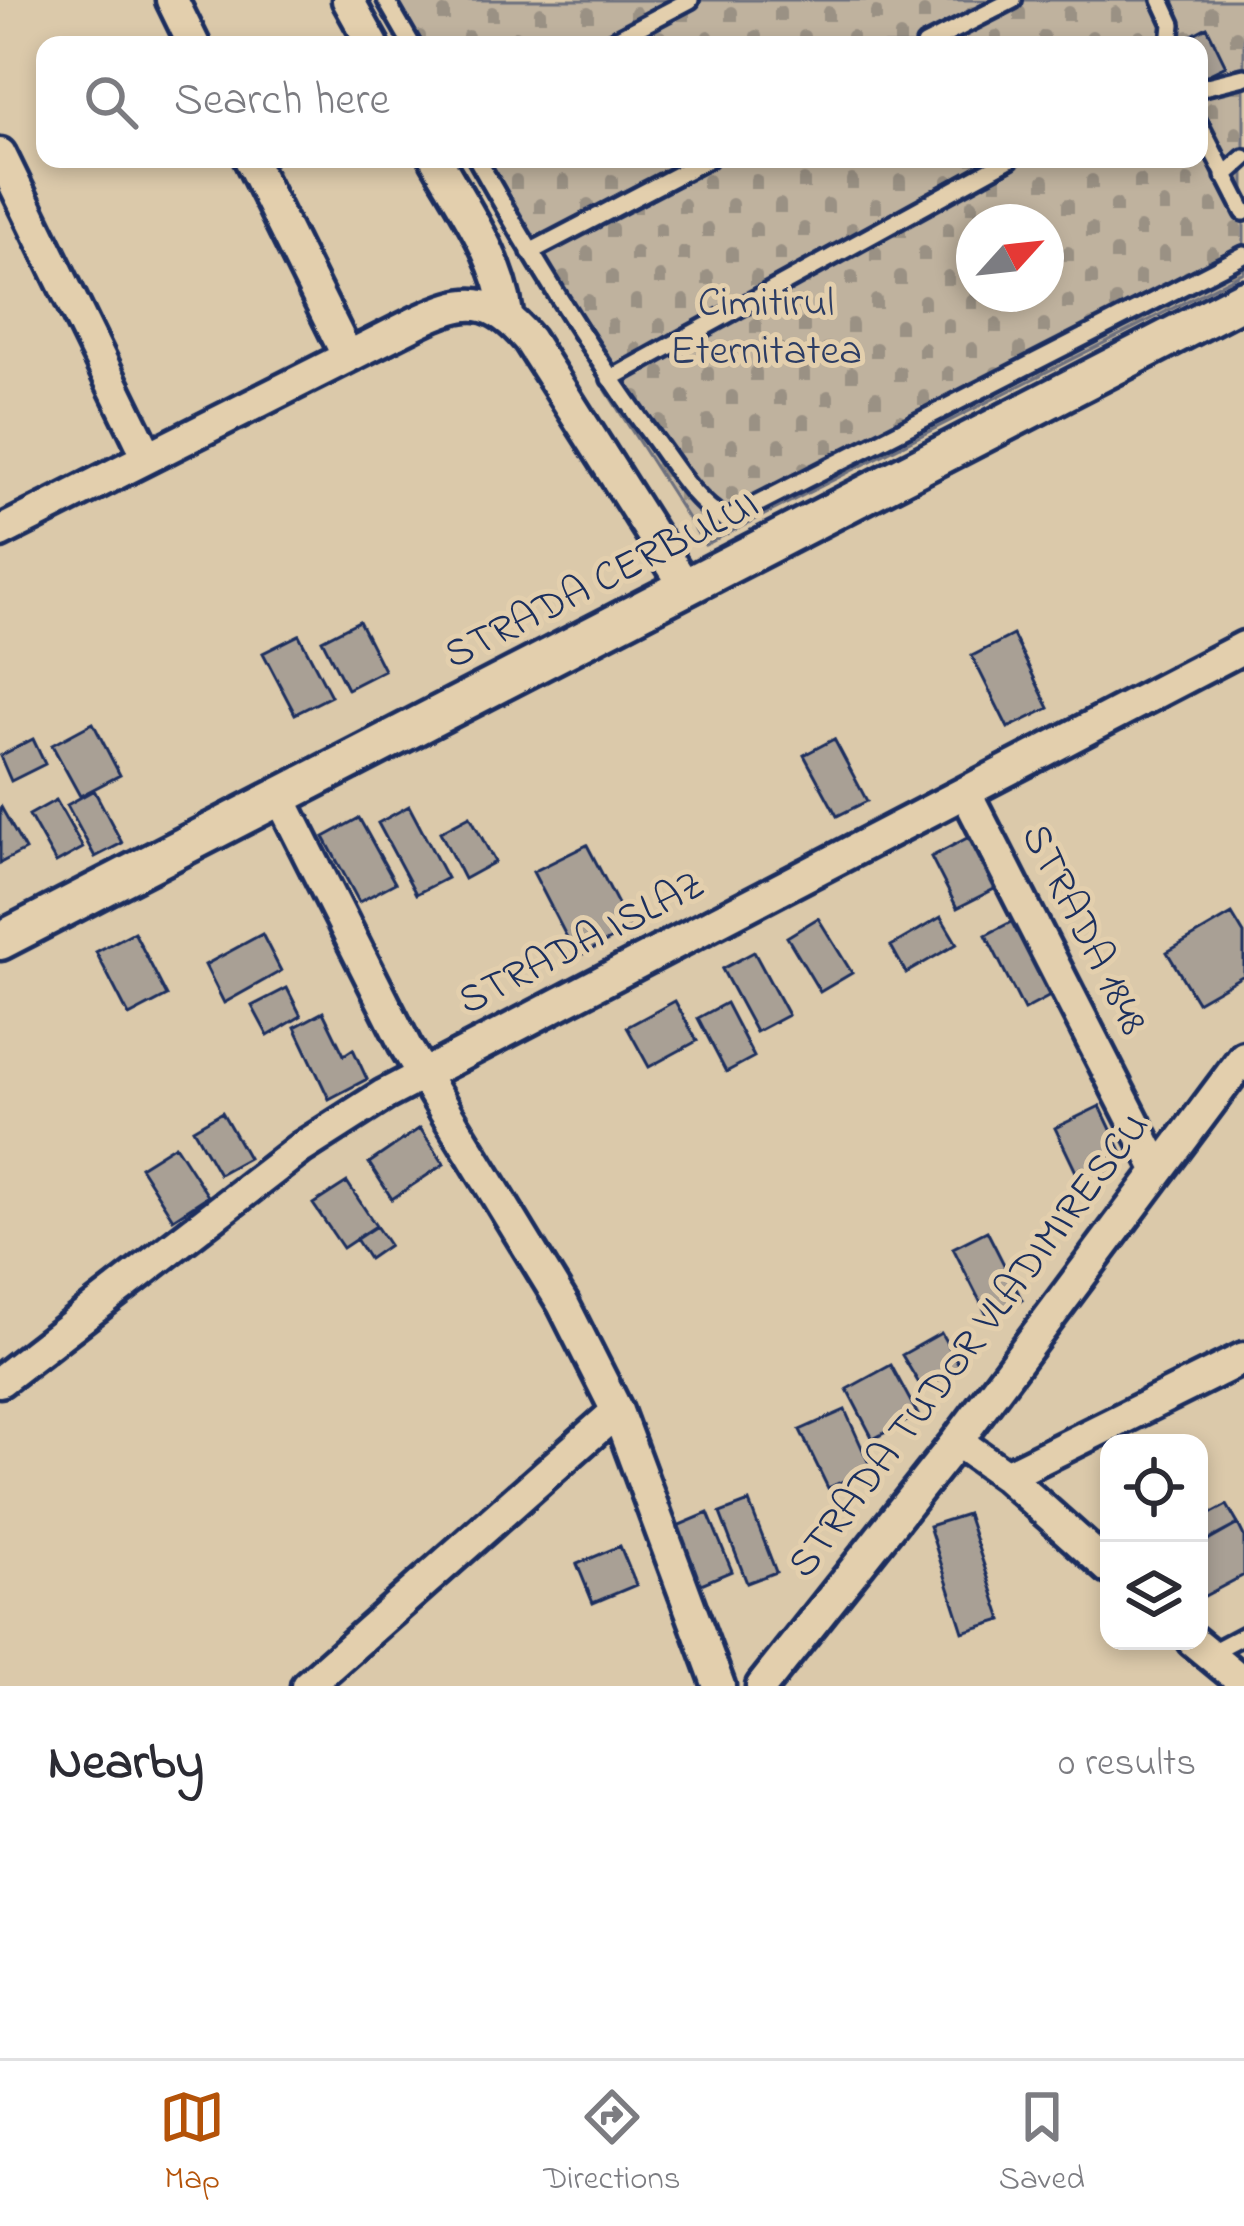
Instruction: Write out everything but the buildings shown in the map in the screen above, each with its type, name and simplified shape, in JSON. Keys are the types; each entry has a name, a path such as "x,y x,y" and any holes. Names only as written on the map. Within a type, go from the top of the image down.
{"street":[{"path":"172,0 190,36"},
{"path":"348,0 368,36"},
{"path":"0,154 147,455"},
{"path":"254,168 347,356"},
{"path":"441,168 492,259 507,314"},
{"name":"STRADA CERBULUI","path":"0,941 1244,298"},
{"path":"0,532 449,306 480,303 507,314 529,340 687,589"},
{"name":"STRADA ISLAZ","path":"0,1382 301,1148 421,1074 1244,647"},
{"name":"STRADA 1848","path":"966,794 1158,1169"},
{"path":"280,797 421,1074 563,1304 617,1411 719,1686"},
{"name":"STRADA TUDOR VLADIMIRESCU","path":"762,1686 957,1441 1244,1057"},
{"path":"1006,1475 1244,1358"},
{"path":"307,1686 617,1411"},
{"path":"957,1441 1006,1475 1100,1560"},
{"path":"1204,1650 1244,1683"}],"lane":[{"path":"386,0 407,36"},
{"path":"621,36 690,0"},
{"path":"939,36 981,7 1012,0"},
{"path":"1161,0 1172,24 1171,36"},
{"path":"1208,86 1244,77"},
{"path":"1208,143 1244,212"},
{"path":"1224,176 1244,158"},
{"path":"482,168 610,380 703,506 726,520 1244,255"},
{"path":"530,253 691,168"},
{"path":"610,380 994,168"},
{"path":"1208,1645 1244,1635"}],"green space":[{"name":"Cimitirul Eternitatea","path":"385,0 1244,0 1244,272 705,545 605,389 479,168 1208,168 1208,36 405,36"}]}
